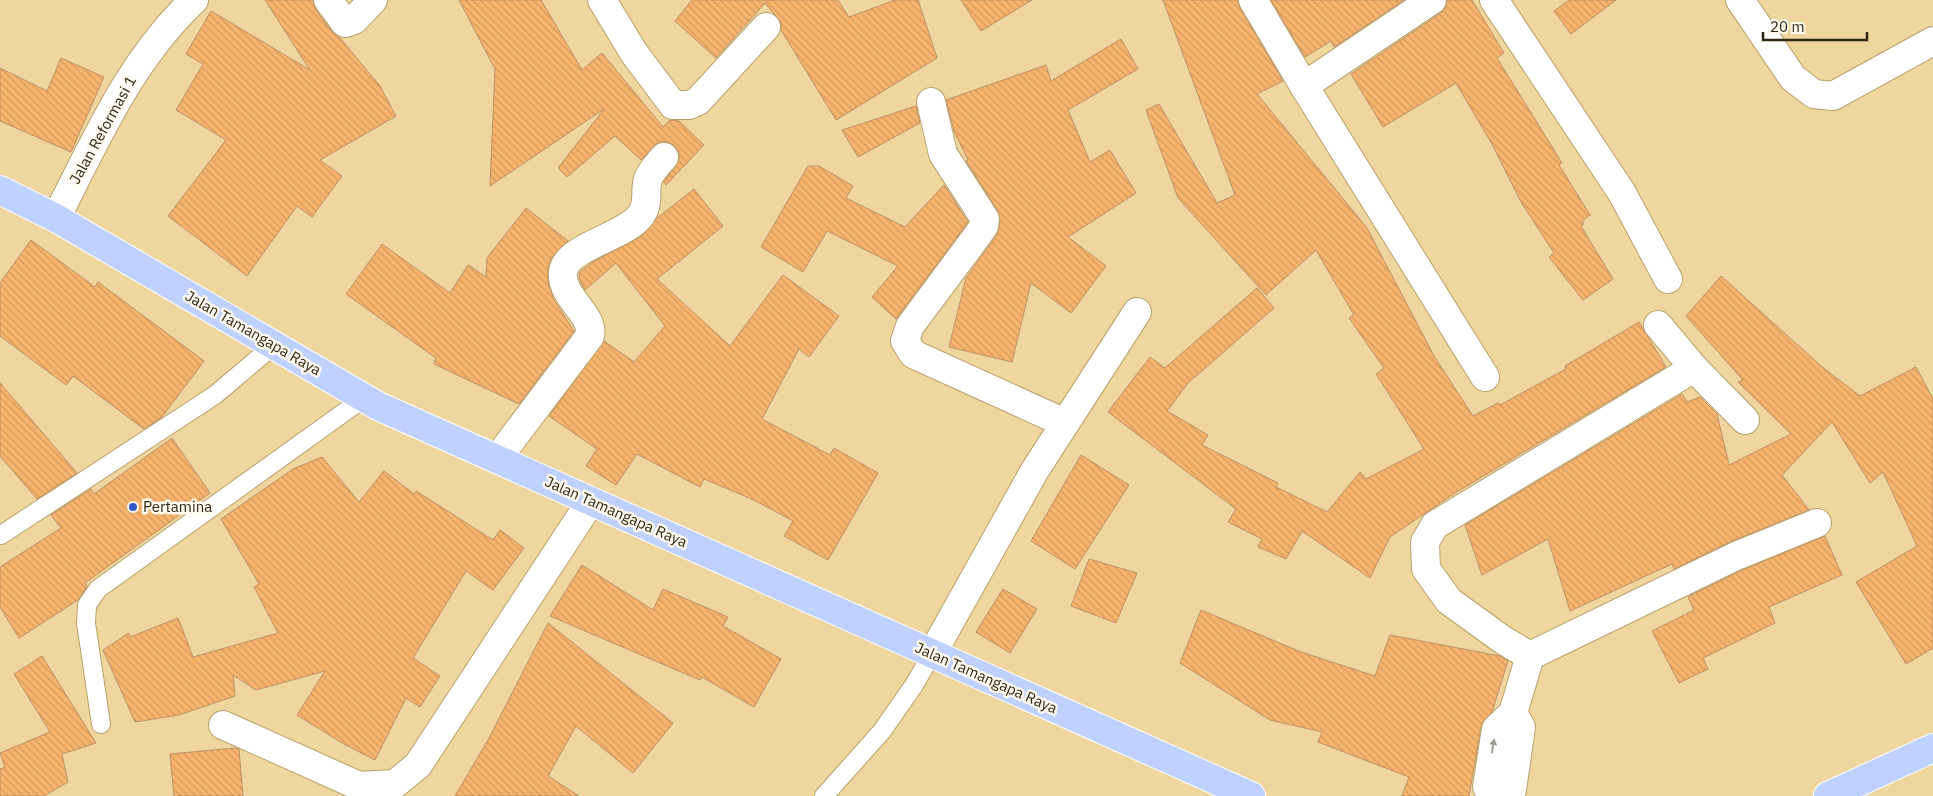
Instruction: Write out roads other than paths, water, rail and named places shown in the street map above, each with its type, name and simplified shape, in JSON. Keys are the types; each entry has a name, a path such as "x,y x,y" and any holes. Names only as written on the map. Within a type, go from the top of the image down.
{"main road":[{"name":"Jalan Tamangapa Raya","path":"0,190 56,218 378,406 1247,795"},
{"path":"1828,796 1933,748"}],"street":[{"path":"328,0 346,23 354,20 373,0"},
{"path":"602,0 634,53 673,105 689,105 698,101 766,27"},
{"path":"1253,0 1304,86 1485,377"},
{"path":"1304,86 1432,0"},
{"path":"1494,0 1622,193 1668,279"},
{"path":"1740,0 1793,78 1814,94 1833,96 1933,41"},
{"name":"Jalan Reformasi 1","path":"56,218 130,78 185,3"},
{"path":"930,102 943,154 985,219 984,226 977,236 910,326 904,341 913,354 1065,423"},
{"path":"497,459 590,336 590,326 562,283 564,269 576,253 626,229 641,216 648,200 648,179 664,157"},
{"path":"932,654 1035,470 1136,312"},
{"path":"1658,325 1694,368 1709,380 1745,420"},
{"path":"1530,656 1502,640 1449,601 1426,569 1425,542 1435,525 1694,368"},
{"path":"222,725 359,786 395,784 418,765 591,501"},
{"path":"1492,796 1487,787 1496,729 1514,712 1530,656 1736,556 1817,523"},
{"path":"1507,796 1512,790 1521,727 1514,712"}],"lane":[{"path":"1,535 215,395 274,345"},
{"path":"101,724 86,623 87,605 98,589 364,398"},
{"path":"824,796 882,732 914,685 932,654"}],"place":[{"name":"Pertamina","path":"133,507"}]}
